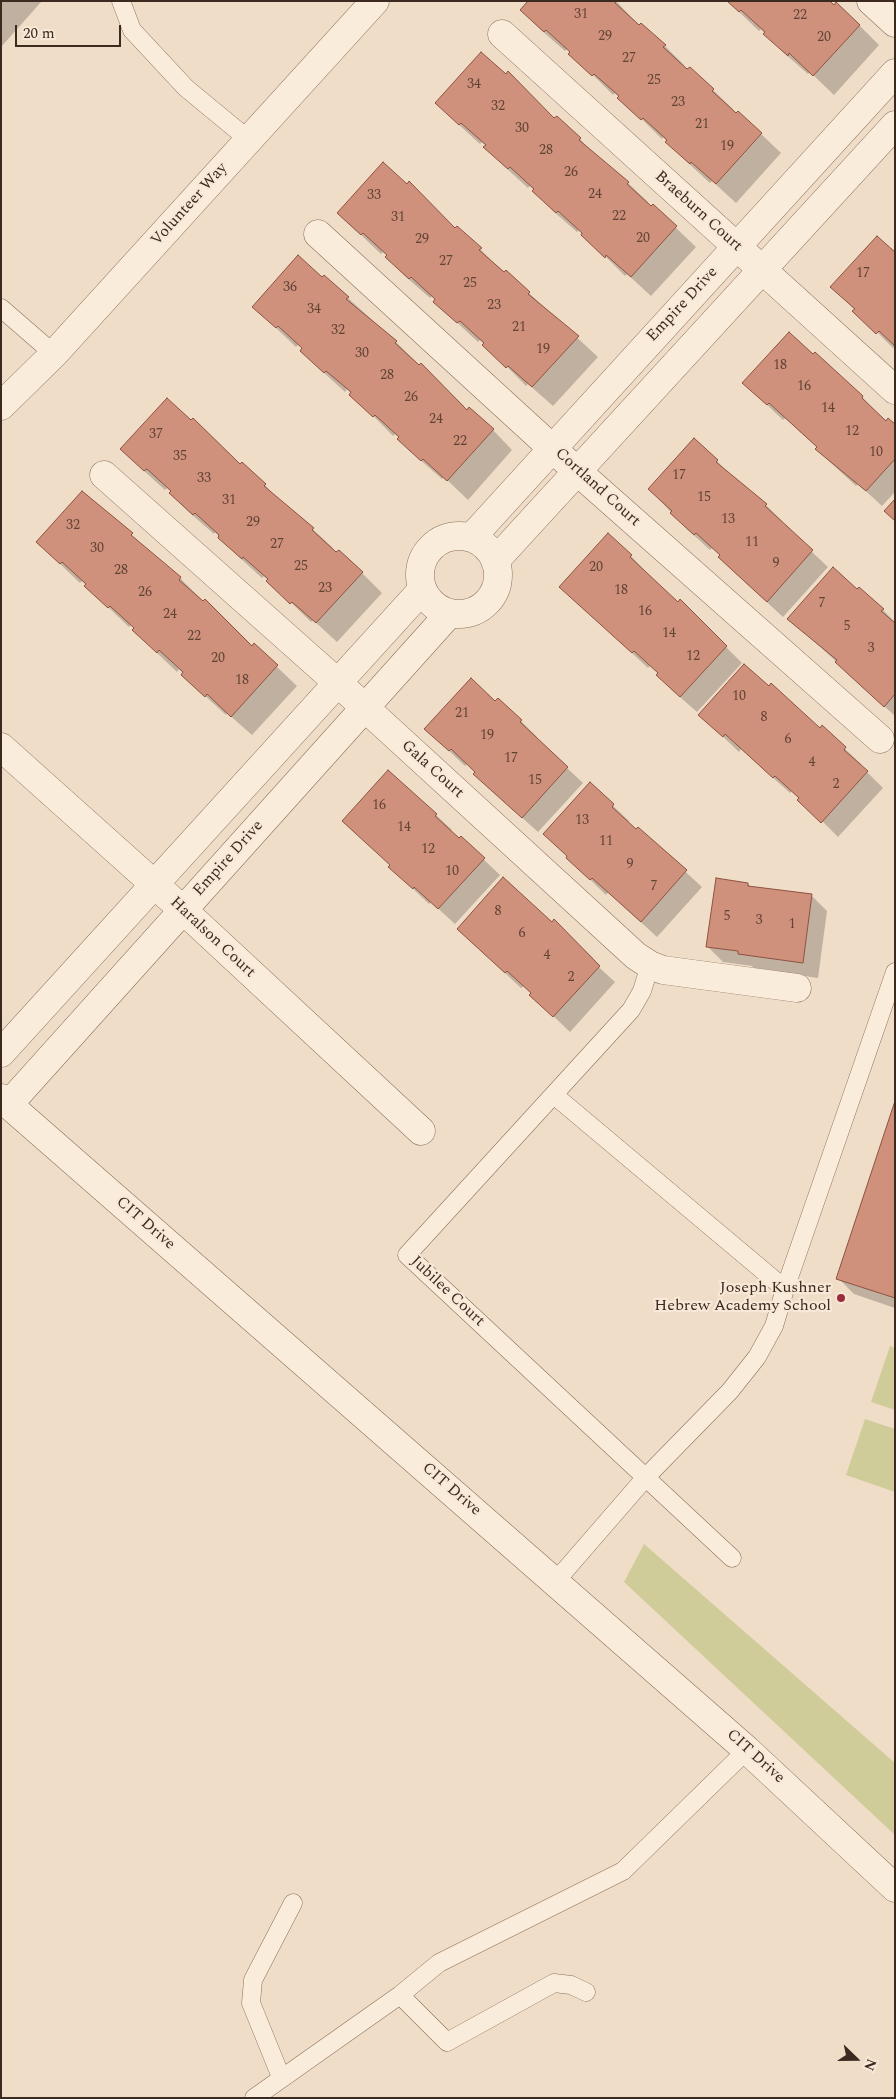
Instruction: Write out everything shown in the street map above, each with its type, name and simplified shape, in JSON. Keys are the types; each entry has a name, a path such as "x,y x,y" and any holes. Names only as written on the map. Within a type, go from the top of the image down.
{"street":[{"name":"Volunteer Way","path":"1,406 54,354 375,1"},
{"path":"871,1 895,23"},
{"name":"Braeburn Court","path":"502,34 895,390"},
{"name":"Empire Drive","path":"472,538 895,73"},
{"name":"Empire Drive","path":"495,561 895,125"},
{"name":"Cortland Court","path":"318,234 578,472 880,739"},
{"name":"Gala Court","path":"104,475 366,708 636,956 650,965 663,970 796,988"},
{"path":"458,536 472,538 483,544 493,554 495,561 498,567 498,581 494,594 486,604 474,612 462,615 449,614 438,609 428,601 422,590 419,577 420,565 426,553 434,544 446,538 458,536"},
{"path":"1,1053 422,590"},
{"name":"Empire Drive","path":"5,1101 183,910 449,614"},
{"name":"Haralson Court","path":"1,747 183,910 421,1131"},
{"name":"CIT Drive","path":"5,1101 747,1750 895,1888"}],"lane":[{"path":"120,1 132,30 186,88 249,140"},
{"path":"1,308 54,354"},
{"name":"Jubilee Court","path":"650,965 642,992 631,1010 407,1255 732,1558"},
{"path":"556,1582 646,1477 730,1391 757,1358 774,1326 785,1289 895,972"},
{"path":"554,1095 785,1289"},
{"path":"254,2098 281,2077 400,1995 439,1963 622,1871 747,1750"},
{"path":"281,2077 251,2003 253,1980 293,1903"},
{"path":"400,1995 447,2042 554,1983 571,1984 586,1992"}],"shaded area":[{"path":"890,1346 895,1348 895,1410 871,1402"},
{"path":"865,1419 895,1429 895,1492 846,1475"},
{"path":"644,1544 895,1763 895,1835 624,1582"}],"building":[{"path":"528,1 616,1 615,3 639,25 641,23 666,45 663,47 687,69 690,67 736,113 738,111 762,133 716,184 665,142 667,140 617,98 619,96 594,74 592,76 546,30 544,32 520,10"},
{"path":"727,1 830,1 834,5 836,2 860,25 813,76 789,53 788,56 763,34 765,32 741,10 739,12"},
{"path":"481,52 506,74 508,71 554,118 557,116 581,138 579,140 629,182 627,184 651,206 653,204 677,226 631,277 606,255 605,258 581,235 582,233 532,191 534,189 510,167 508,169 483,147 486,145 461,123 459,125 435,103"},
{"path":"383,162 407,184 409,181 455,228 457,226 482,248 479,250 504,272 506,270 530,292 528,294 579,336 532,387 508,366 506,368 482,345 484,343 460,321 457,323 433,302 435,299 385,257 387,255 363,233 361,235 337,213"},
{"path":"877,236 895,252 895,346 879,331 876,334 852,311 855,309 830,287"},
{"path":"298,255 322,277 324,275 349,297 346,299 397,341 395,343 419,365 421,363 467,410 469,407 494,429 447,481 397,439 399,437 375,415 373,417 349,395 351,392 326,371 324,373 300,351 302,348 278,326 276,328 252,307"},
{"path":"789,332 813,354 815,352 863,396 862,398 886,421 888,418 895,424 895,459 866,491 815,449 817,447 769,403 767,405 742,383"},
{"path":"167,398 191,420 193,418 240,464 242,462 266,484 264,486 314,528 312,530 336,552 339,550 363,572 316,623 292,602 290,604 266,581 268,579 218,538 219,535 169,493 171,491 147,469 144,471 120,449"},
{"path":"694,438 718,460 716,462 767,504 765,506 813,550 767,602 718,557 720,555 670,513 672,511 648,489"},
{"path":"82,491 133,533 131,535 181,577 179,580 203,601 205,599 252,646 254,643 278,665 231,717 207,694 205,697 181,675 183,672 159,650 157,653 132,630 134,628 84,586 86,584 62,562 60,564 36,542"},
{"path":"895,499 895,521 884,511"},
{"path":"608,533 632,555 630,557 678,602 680,599 727,646 680,697 634,651 632,653 559,587"},
{"path":"833,567 857,589 859,587 884,609 881,611 895,623 895,694 884,707 835,662 837,660 787,619"},
{"path":"744,664 769,686 771,683 820,728 822,725 846,747 844,750 868,771 821,823 797,800 799,798 775,776 773,778 725,734 723,737 698,715"},
{"path":"471,678 495,701 498,698 522,720 520,722 568,767 522,818 473,774 475,772 451,749 449,751 424,729"},
{"path":"388,770 437,814 435,816 459,838 461,836 485,858 438,909 388,867 390,865 342,821"},
{"path":"590,782 614,804 612,807 636,829 638,827 687,870 641,922 592,878 590,880 543,834"},
{"path":"503,877 552,922 554,919 600,966 553,1017 507,971 505,973 457,929"},
{"path":"716,878 748,883 748,886 812,894 803,963 738,954 738,951 706,947"},
{"path":"895,1101 895,1298 836,1279"}],"place":[{"name":"Joseph Kushner Hebrew Academy School","path":"841,1298"}]}
